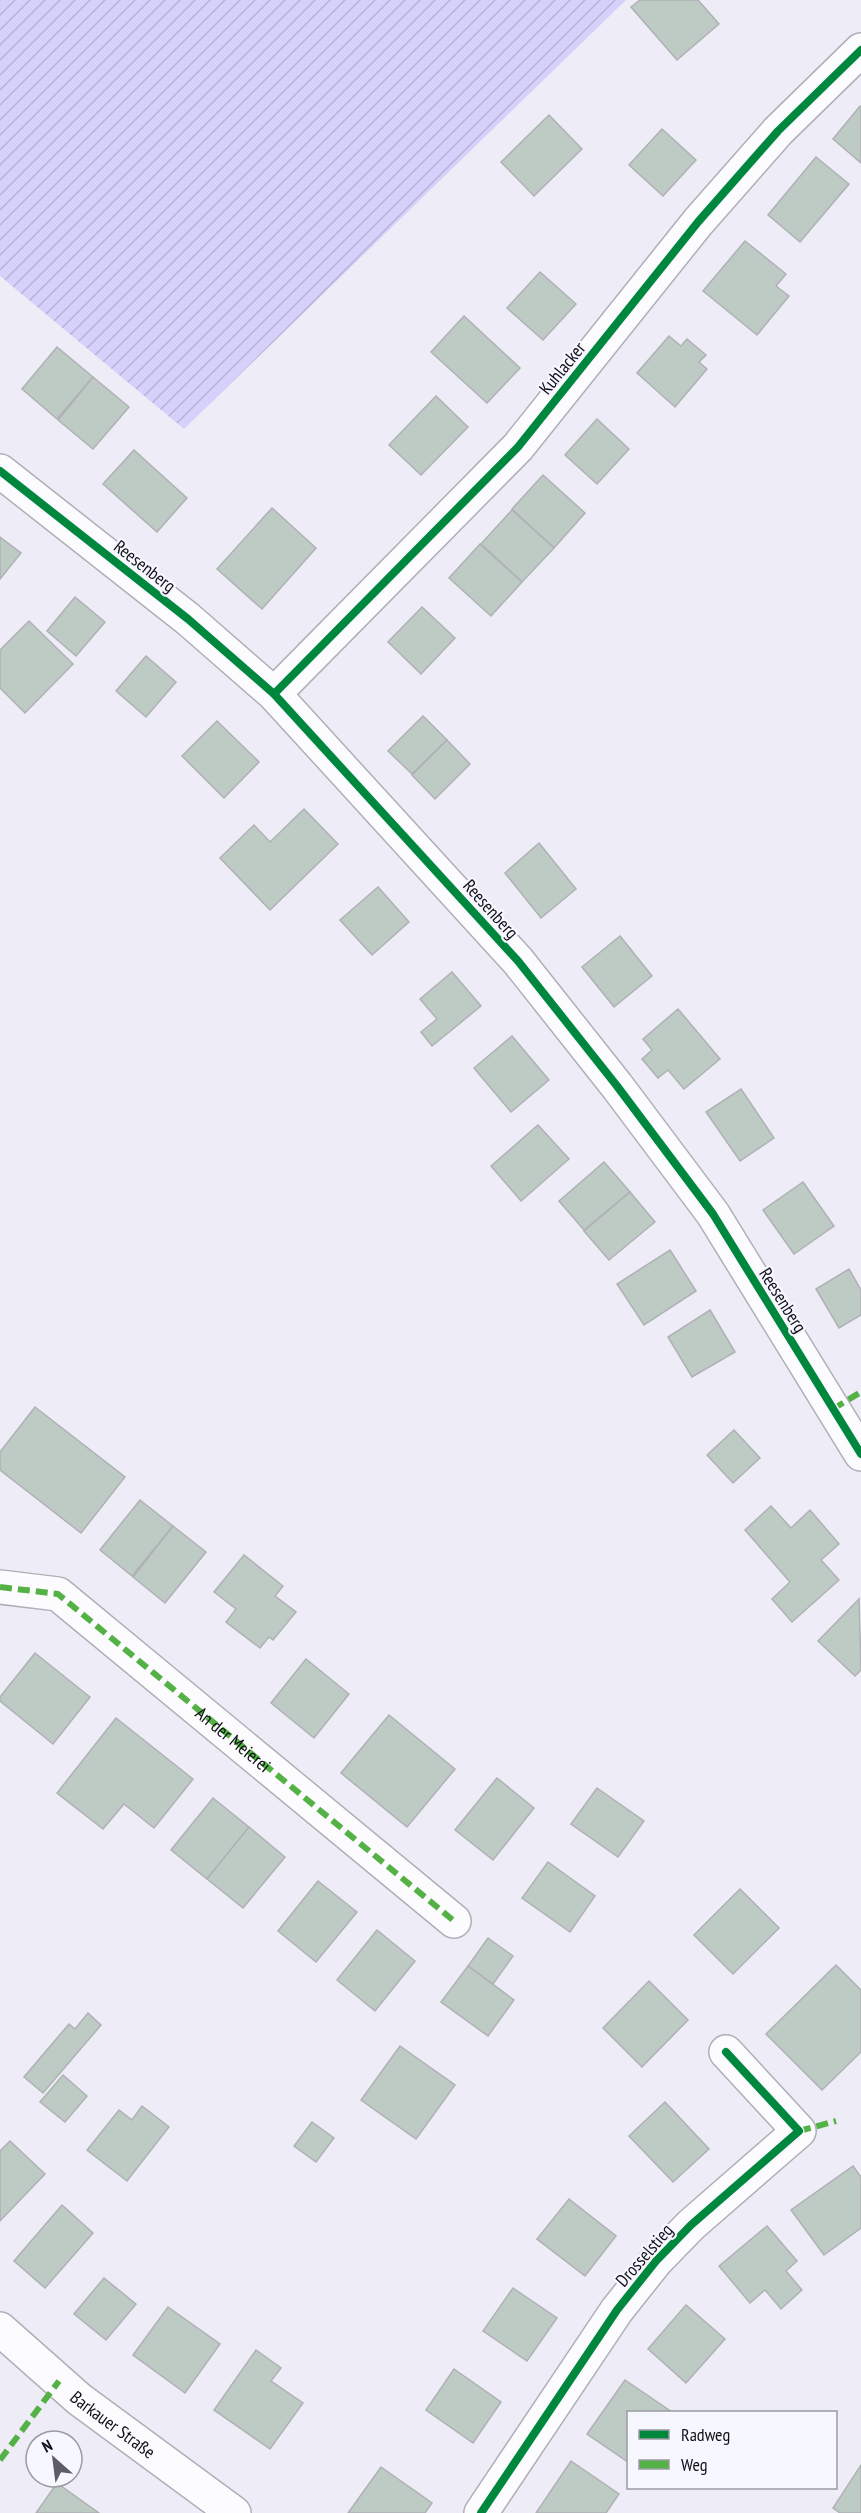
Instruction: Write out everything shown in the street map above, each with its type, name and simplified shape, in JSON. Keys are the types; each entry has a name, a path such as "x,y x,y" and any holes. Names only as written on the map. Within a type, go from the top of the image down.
{"street":[{"name":"Kuhlacker","path":"274,694 518,447 698,222 778,131 861,50"},
{"name":"Reesenberg","path":"0,471 188,619 274,694 518,961 617,1086 713,1214 861,1454"},
{"name":"An der Meierei","path":"0,1587 58,1594 454,1921"},
{"name":"Drosselstieg","path":"481,2513 617,2310 656,2261 691,2225 799,2132 726,2052"},
{"name":"Barkauer Straße","path":"0,2329 79,2399 234,2513"}],"shaded area":[{"path":"0,0 626,0 184,429 0,276"}],"building":[{"path":"640,0 698,0 719,24 677,60 631,7"},
{"path":"861,107 861,163 833,139"},
{"path":"549,115 582,149 534,196 501,162"},
{"path":"662,129 696,160 663,196 629,165"},
{"path":"816,157 849,184 800,242 768,215"},
{"path":"745,241 786,274 776,286 789,296 757,335 703,291"},
{"path":"540,272 576,304 543,340 507,308"},
{"path":"464,316 520,368 487,403 431,352"},
{"path":"669,336 681,346 687,339 706,355 699,362 707,369 675,407 637,373"},
{"path":"57,347 93,377 57,419 22,389"},
{"path":"93,377 129,407 93,449 58,420"},
{"path":"436,396 468,427 421,475 389,445"},
{"path":"597,419 629,449 597,484 565,455"},
{"path":"134,450 187,498 157,532 103,484"},
{"path":"543,475 585,513 554,548 512,509"},
{"path":"272,508 316,548 262,609 217,569"},
{"path":"512,510 554,548 522,582 481,544"},
{"path":"0,537 21,553 0,579"},
{"path":"480,544 522,582 491,616 449,578"},
{"path":"75,597 105,622 76,656 47,631"},
{"path":"422,607 455,638 421,674 388,642"},
{"path":"29,621 73,664 25,713 0,688 0,650"},
{"path":"146,656 176,682 146,717 116,691"},
{"path":"423,716 447,740 412,774 388,751"},
{"path":"217,721 259,762 224,798 182,756"},
{"path":"447,740 470,764 435,799 412,775"},
{"path":"304,809 338,844 270,910 220,858 254,825 270,842"},
{"path":"539,843 576,889 541,918 505,873"},
{"path":"378,887 409,922 372,955 340,920"},
{"path":"620,936 652,976 614,1007 582,967"},
{"path":"452,972 481,1006 432,1046 421,1032 437,1019 420,999"},
{"path":"678,1009 720,1059 684,1089 668,1070 658,1078 642,1059 652,1050 643,1039"},
{"path":"512,1036 549,1080 511,1112 474,1068"},
{"path":"741,1089 774,1138 740,1161 706,1112"},
{"path":"538,1125 569,1159 521,1201 491,1166"},
{"path":"604,1162 630,1192 584,1230 559,1201"},
{"path":"803,1182 834,1226 794,1254 763,1210"},
{"path":"630,1192 655,1222 609,1260 584,1231"},
{"path":"670,1250 696,1291 644,1325 617,1284"},
{"path":"849,1269 861,1290 861,1315 839,1328 816,1289"},
{"path":"710,1310 735,1352 692,1377 668,1337"},
{"path":"35,1407 125,1477 81,1533 0,1470 0,1452"},
{"path":"734,1430 760,1458 733,1483 707,1455"},
{"path":"140,1500 173,1526 132,1576 100,1550"},
{"path":"771,1506 791,1528 810,1510 839,1544 821,1560 839,1580 792,1622 772,1599 790,1582 745,1530"},
{"path":"173,1526 206,1552 165,1603 133,1577"},
{"path":"244,1555 283,1586 275,1596 296,1612 273,1640 269,1637 260,1648 226,1622 236,1609 214,1592"},
{"path":"859,1599 861,1670 855,1676 818,1641"},
{"path":"35,1653 90,1697 53,1744 0,1701 0,1697"},
{"path":"306,1659 349,1694 314,1738 271,1703"},
{"path":"389,1715 455,1769 407,1827 341,1773"},
{"path":"116,1718 193,1779 154,1828 124,1804 103,1829 57,1793"},
{"path":"497,1778 534,1808 493,1860 455,1830"},
{"path":"597,1788 644,1821 618,1857 571,1824"},
{"path":"213,1798 249,1827 207,1879 171,1850"},
{"path":"249,1827 285,1857 243,1908 207,1879"},
{"path":"548,1862 595,1896 570,1932 522,1898"},
{"path":"318,1881 357,1912 316,1962 278,1931"},
{"path":"740,1889 779,1928 733,1974 694,1935"},
{"path":"377,1930 415,1961 375,2011 337,1980"},
{"path":"488,1938 513,1956 493,1984 468,1966"},
{"path":"836,1965 861,1990 861,2052 822,2090 766,2034"},
{"path":"468,1966 514,2000 488,2036 441,2002"},
{"path":"649,1981 688,2020 642,2067 603,2028"},
{"path":"88,2013 101,2025 43,2093 24,2077 69,2024 75,2029"},
{"path":"400,2046 455,2085 416,2139 361,2100"},
{"path":"63,2075 87,2096 65,2122 40,2102"},
{"path":"665,2102 709,2149 673,2182 629,2136"},
{"path":"142,2106 169,2127 127,2181 87,2150 119,2110 132,2120"},
{"path":"312,2122 334,2138 316,2162 294,2146"},
{"path":"10,2141 45,2174 0,2221 0,2151"},
{"path":"853,2166 861,2177 861,2228 824,2255 791,2210"},
{"path":"569,2199 616,2236 585,2276 537,2239"},
{"path":"62,2205 93,2233 45,2288 14,2261"},
{"path":"767,2226 797,2261 786,2271 802,2290 781,2309 765,2290 750,2303 719,2266"},
{"path":"104,2278 136,2304 106,2340 74,2314"},
{"path":"513,2288 557,2318 527,2361 483,2331"},
{"path":"686,2305 725,2339 686,2383 648,2349"},
{"path":"168,2307 220,2344 185,2393 133,2355"},
{"path":"256,2350 281,2368 271,2381 303,2403 270,2449 214,2410"},
{"path":"454,2369 501,2402 473,2443 426,2410"},
{"path":"625,2380 671,2411 627,2411 627,2461 587,2434"},
{"path":"571,2461 619,2494 606,2513 536,2513"},
{"path":"861,2465 861,2513 840,2513 833,2508"},
{"path":"381,2467 432,2503 425,2513 348,2513"},
{"path":"53,2489 65,2489 99,2513 36,2513"}],"marked path":[{"path":"833,1409 861,1392"},
{"path":"0,1587 58,1594 454,1921"},
{"path":"799,2131 836,2121"},
{"path":"0,2460 59,2381"}],"cycle path":[{"path":"274,694 518,447 698,222 778,131 861,50"},
{"path":"0,471 188,619 274,694 518,961 617,1086 713,1214 861,1454"},
{"path":"481,2513 617,2310 656,2261 691,2225 799,2131 726,2052"}]}
